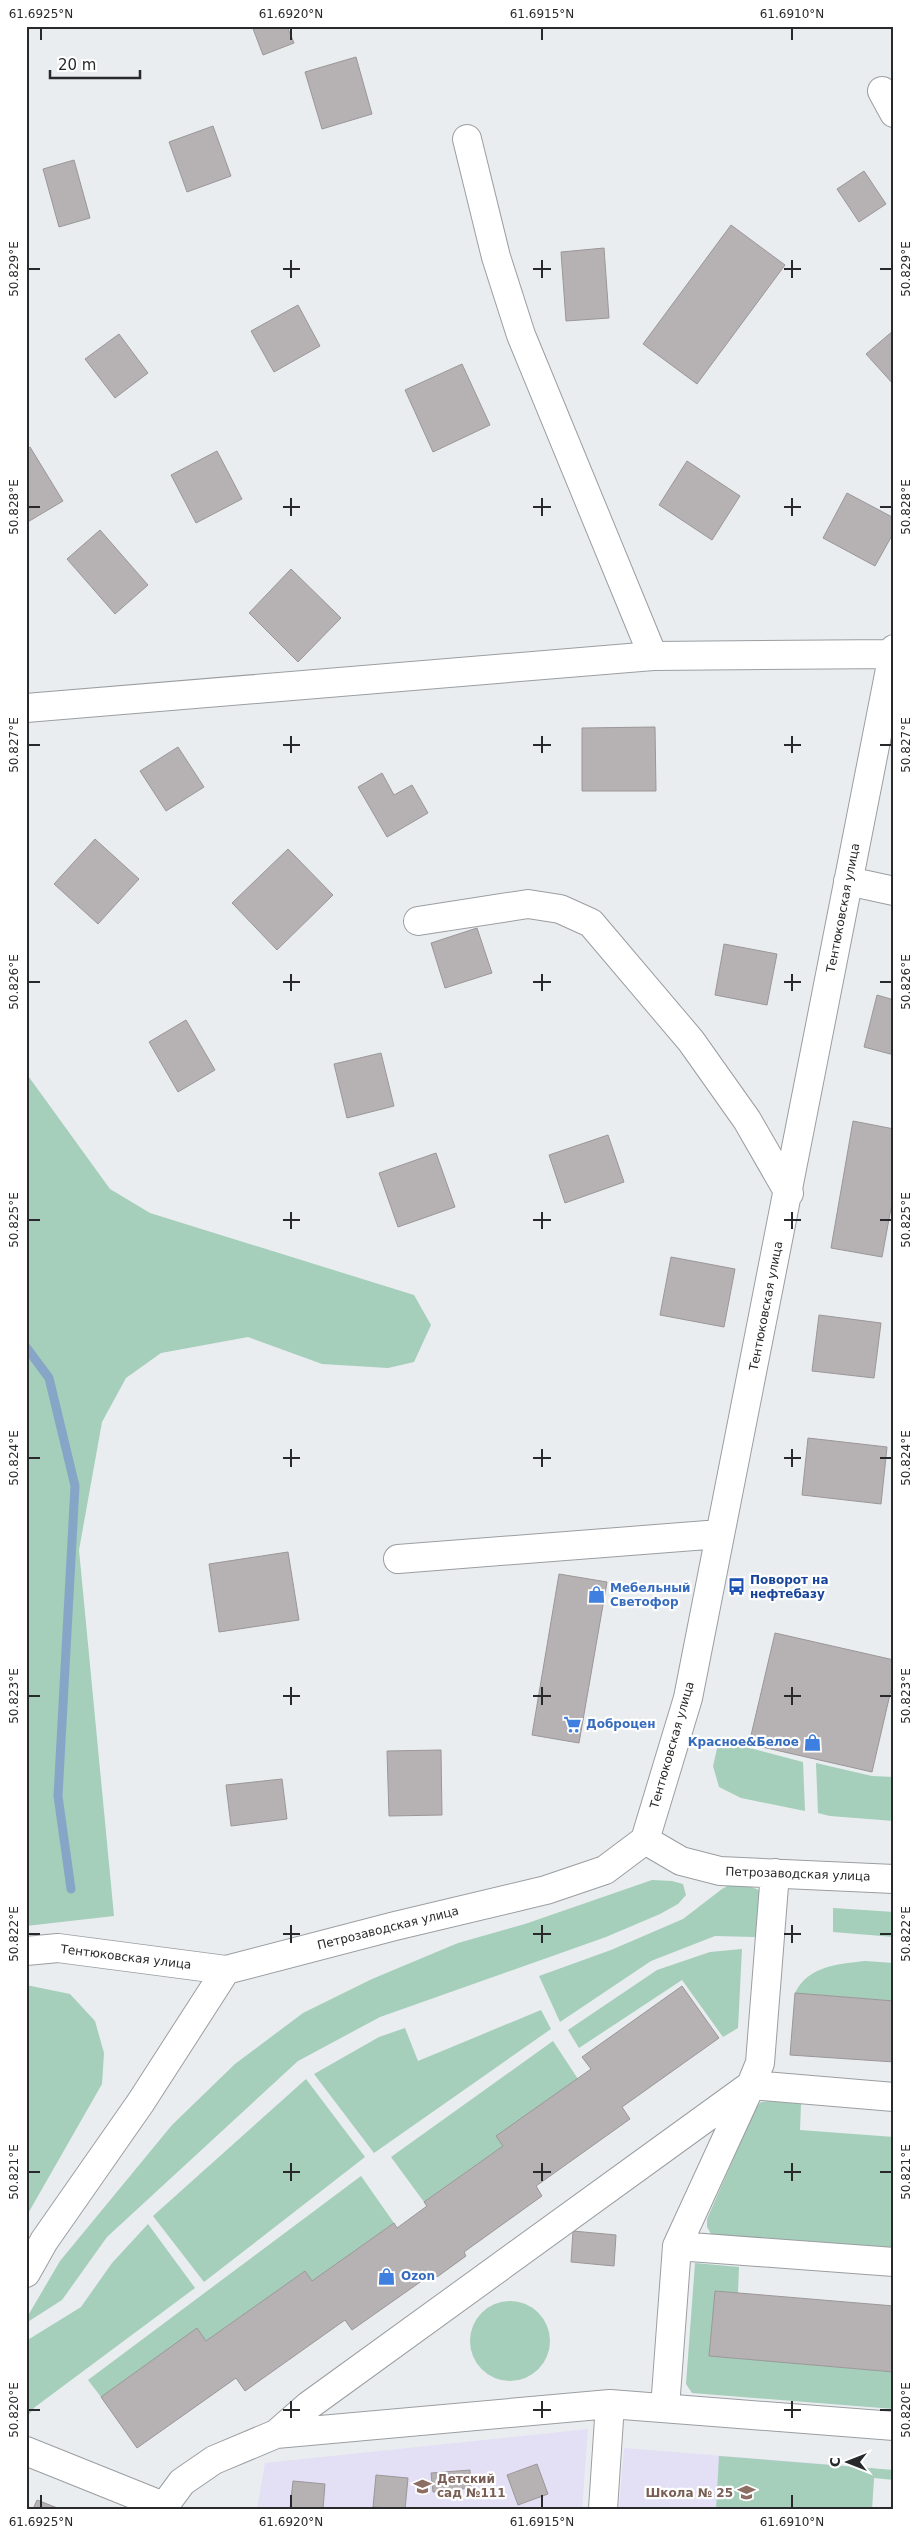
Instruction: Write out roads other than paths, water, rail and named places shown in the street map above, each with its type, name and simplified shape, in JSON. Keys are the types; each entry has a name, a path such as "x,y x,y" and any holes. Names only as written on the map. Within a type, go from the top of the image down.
{"street":[{"path":"467,139 496,256 521,335 652,656"},
{"path":"26,708 652,656 893,652"},
{"name":"Тентюковская улица","path":"644,1840 688,1698 789,1193 893,652"},
{"path":"848,881 894,891"},
{"path":"418,921 528,904 560,909 591,922 691,1041 747,1120 789,1193"},
{"path":"398,1559 720,1534"},
{"name":"Петрозаводская улица","path":"226,1970 395,1926 546,1890 605,1870 644,1840 681,1861 720,1871 894,1879"},
{"path":"665,2408 677,2246 760,2063 775,1873"},
{"name":"Тентюковская улица","path":"26,1950 58,1948 226,1970"},
{"path":"26,2273 44,2241 141,2102 226,1970"},
{"path":"276,2434 308,2406 751,2085 894,2097"},
{"path":"677,2246 894,2262"},
{"path":"602,2509 610,2404"},
{"path":"26,2451 163,2507 182,2482 214,2460 276,2434 610,2404 894,2426"}],"waterway":[{"path":"26,1347 49,1378 75,1486 58,1796 71,1889"}],"place":[{"name":"Поворот на нефтебазу","path":"736,1587"},
{"name":"Мебельный Светофор","path":"596,1595"},
{"name":"Доброцен","path":"572,1724"},
{"name":"Красное&Белое","path":"813,1742"},
{"name":"Ozon","path":"387,2276"},
{"name":"Детский сад №111","path":"423,2486"},
{"name":"Школа № 25","path":"747,2493"}]}
